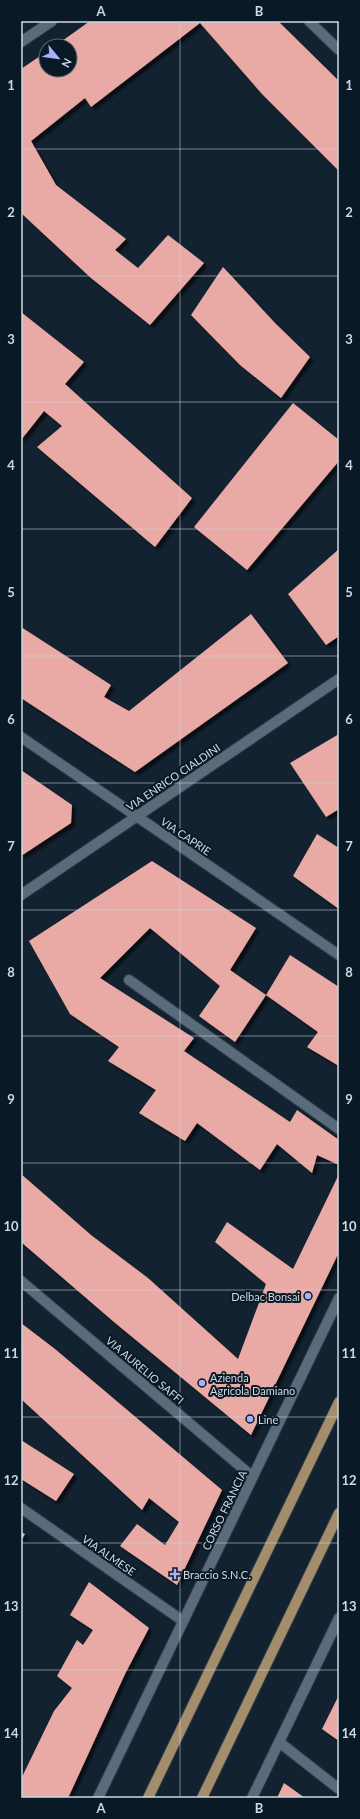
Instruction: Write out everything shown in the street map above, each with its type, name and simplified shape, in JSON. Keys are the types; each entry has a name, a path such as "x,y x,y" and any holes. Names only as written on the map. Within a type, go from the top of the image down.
{"main road":[{"path":"148,1798 339,1402"},
{"path":"202,1798 339,1513"}],"street":[{"path":"21,42 52,21"},
{"path":"309,21 339,50"},
{"name":"VIA ENRICO CIALDINI","path":"21,895 339,679"},
{"name":"VIA CAPRIE","path":"21,736 339,955"},
{"path":"130,980 339,1129"},
{"name":"VIA AURELIO SAFFI","path":"21,1281 253,1477"},
{"name":"CORSO FRANCIA","path":"98,1798 339,1298"},
{"name":"VIA ALMESE","path":"21,1508 183,1622"},
{"path":"252,1798 339,1618"},
{"path":"279,1742 339,1789"}],"building":[{"path":"90,21 278,21 339,81 339,171 262,94 200,23 91,107 85,98 31,141 56,185 126,239 115,250 138,268 168,235 204,263 150,325 91,278 21,213 21,69 38,57 38,78 78,78 78,38 66,38"},
{"path":"223,267 275,323 310,357 281,398 240,365 191,315"},
{"path":"21,312 84,362 65,384 192,498 155,547 37,447 62,426 44,411 21,440"},
{"path":"293,403 339,440 339,461 247,570 194,527"},
{"path":"339,549 339,636 326,645 288,594"},
{"path":"251,614 288,663 135,772 21,698 21,627 111,685 104,697 129,711"},
{"path":"339,734 339,809 326,817 290,763"},
{"path":"21,770 72,805 71,823 21,856"},
{"path":"317,834 339,848 339,909 293,876"},
{"path":"152,861 256,928 230,970 266,995 235,1042 199,1016 220,986 150,928 100,978 194,1038 184,1051 290,1122 297,1110 339,1140 339,1165 317,1155 312,1173 277,1144 260,1170 197,1123 185,1141 139,1113 156,1090 108,1061 119,1047 70,1014 29,941"},
{"path":"290,955 339,987 339,1066 307,1047 318,1032 266,995"},
{"path":"21,1174 91,1235 148,1278 238,1359 266,1284 215,1242 227,1222 293,1269 339,1174 339,1252 251,1435 114,1322 21,1242"},
{"path":"21,1323 55,1349 222,1490 177,1585 120,1546 137,1524 165,1545 179,1522 149,1498 142,1510 21,1399"},
{"path":"21,1440 74,1474 56,1501 21,1479"},
{"path":"21,1532 25,1534 21,1541"},
{"path":"89,1582 149,1628 125,1674 68,1798 21,1798 21,1779 54,1711 72,1688 57,1676 77,1640 83,1645 93,1630 70,1615"},
{"path":"339,1695 339,1741 322,1729"},
{"path":"284,1783 305,1798 277,1798"}],"place":[{"name":"Delbac Bonsai","path":"308,1296"},
{"name":"Azienda Agricola Damiano","path":"202,1383"},
{"name":"Line","path":"250,1419"},
{"name":"Braccio S.N.C.","path":"175,1574"}]}
